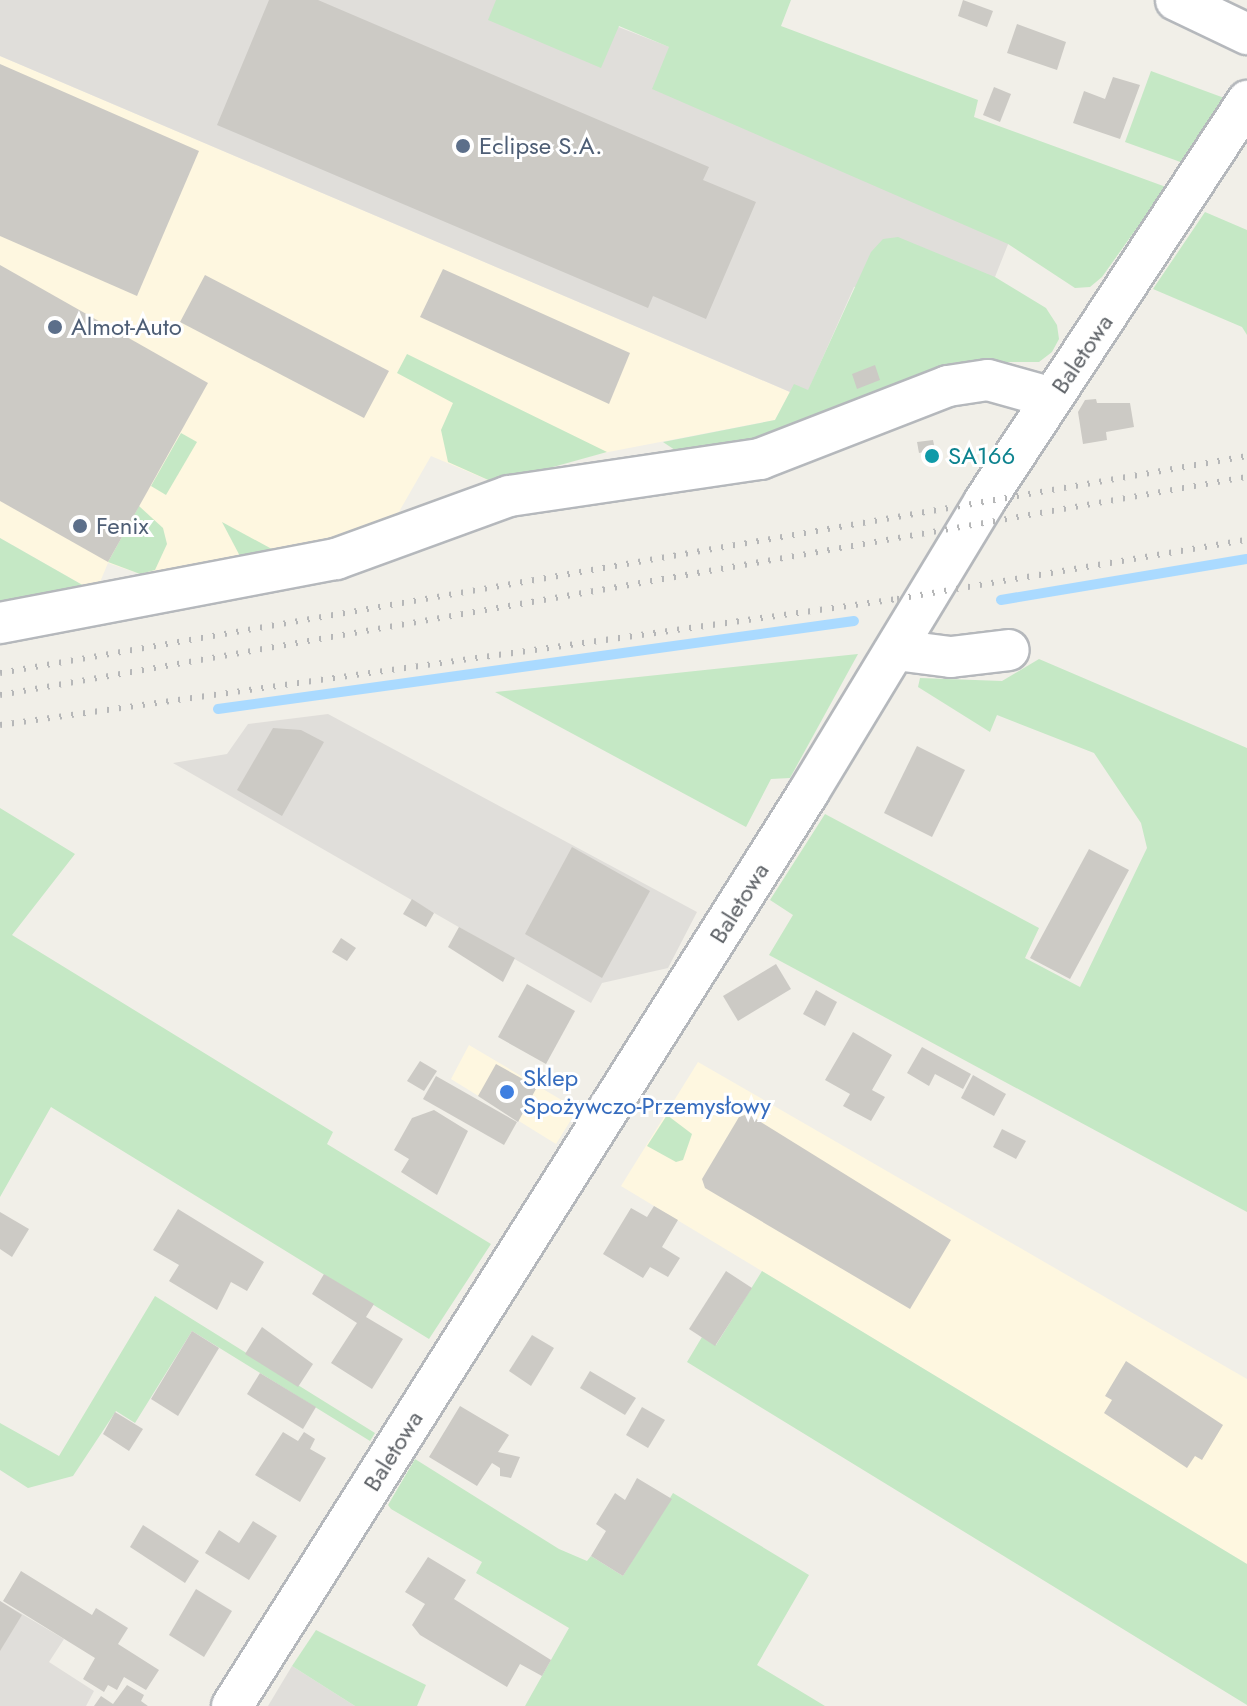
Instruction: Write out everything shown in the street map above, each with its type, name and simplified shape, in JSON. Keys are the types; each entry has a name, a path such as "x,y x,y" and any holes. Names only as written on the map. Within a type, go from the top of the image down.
{"street":[{"path":"1176,0 1247,34"},
{"name":"Baletowa","path":"232,1706 1052,398 1247,101"},
{"path":"0,623 336,559 509,496 760,459 948,386 988,380 1052,398"},
{"path":"896,650 951,657 1009,650"}],"shaded area":[{"path":"0,0 550,0 1030,189 995,277 854,287 808,391 790,392 0,56"},
{"path":"0,56 790,392 775,420 598,454 495,483 431,456 392,524 379,530 140,574 108,563 100,582 86,587 0,538"},
{"path":"328,714 697,912 668,968 602,983 591,1003 173,763 227,754 248,724"},
{"path":"469,1045 570,1105 574,1115 556,1144 451,1079"},
{"path":"698,1062 1247,1379 1247,1564 621,1186"},
{"path":"0,1601 64,1639 49,1662 94,1691 86,1706 0,1706"},
{"path":"292,1666 355,1706 268,1706"}],"green space":[{"path":"496,0 791,0 781,26 978,100 974,117 1166,187 1102,277 1090,287 1075,288 1008,244 652,89 669,47 619,26 601,68 488,20"},
{"path":"1151,71 1227,99 1186,164 1125,142"},
{"path":"1205,212 1247,230 1247,335 1242,327 1153,289"},
{"path":"898,237 995,277 1046,308 1057,325 1059,339 1052,352 1039,362 956,362 784,435 678,452 663,442 775,420 794,384 808,390 871,252 883,239"},
{"path":"407,354 607,452 495,483 448,462 441,430 453,403 397,373"},
{"path":"181,433 197,442 166,495 151,486"},
{"path":"139,506 163,528 167,544 155,570 140,574 108,562"},
{"path":"222,522 281,554 242,560"},
{"path":"0,538 86,587 0,601"},
{"path":"858,654 790,778 771,779 746,827 495,692"},
{"path":"1039,659 1247,748 1247,1212 769,955 793,915 770,900 825,814 1039,928 1025,958 1080,987 1147,848 1141,823 1094,753 997,715 990,732 918,687 920,678 1002,681"},
{"path":"0,808 75,854 12,935 333,1132 327,1144 491,1244 429,1339 51,1107 0,1197"},
{"path":"667,1115 692,1134 683,1160 676,1162 647,1146"},
{"path":"762,1271 1247,1564 1247,1705 687,1362 702,1337 716,1345"},
{"path":"155,1296 375,1433 370,1441 192,1331 135,1423 116,1411 73,1476 28,1488 0,1470 0,1423 59,1456"},
{"path":"415,1459 559,1549 587,1561 591,1556 623,1576 673,1493 809,1575 757,1665 825,1706 525,1706 569,1628 476,1573 482,1562 391,1509 388,1505"},
{"path":"316,1630 426,1685 417,1706 355,1706 292,1666"}],"building":[{"name":"Eclipse S.A.","path":"269,0 318,0 709,167 703,180 756,202 706,319 653,296 648,308 217,125"},
{"path":"963,0 993,11 987,27 958,16"},
{"path":"1017,24 1066,42 1057,70 1007,53"},
{"path":"0,64 199,151 137,296 0,236"},
{"path":"1113,77 1140,85 1120,139 1073,123 1084,91 1105,99"},
{"path":"994,87 1011,94 1000,122 983,115"},
{"path":"0,265 208,383 108,562 0,501"},
{"path":"443,269 630,353 609,404 420,317"},
{"path":"205,275 389,371 364,418 180,322"},
{"path":"875,365 880,380 857,389 852,374"},
{"path":"1096,399 1097,403 1130,403 1134,427 1106,432 1107,440 1083,444 1078,412 1085,400"},
{"path":"933,440 935,450 919,453 917,442"},
{"path":"273,728 301,730 324,742 282,816 237,790"},
{"path":"917,746 965,770 932,837 884,813"},
{"path":"572,847 650,891 602,978 525,934"},
{"path":"1089,849 1129,870 1070,979 1030,958"},
{"path":"412,899 434,913 426,927 403,914"},
{"path":"459,927 515,958 503,982 448,947"},
{"path":"341,938 356,948 347,961 332,952"},
{"path":"776,964 791,989 738,1021 723,996"},
{"path":"527,984 575,1011 546,1064 498,1037"},
{"path":"816,990 837,1002 825,1026 803,1014"},
{"path":"853,1032 892,1055 872,1090 885,1097 871,1121 843,1106 850,1094 825,1080"},
{"path":"922,1047 971,1074 963,1089 935,1074 929,1086 907,1073"},
{"path":"420,1061 437,1071 424,1091 407,1081"},
{"name":"Sklep Spożywczo-Przemysłowy","path":"496,1064 537,1087 518,1122 478,1096"},
{"path":"973,1075 1006,1094 994,1116 961,1098"},
{"path":"436,1076 517,1122 504,1145 423,1099"},
{"path":"434,1110 468,1131 437,1195 401,1172 409,1159 394,1150 412,1118"},
{"path":"748,1114 951,1240 910,1309 705,1188 702,1179 739,1117"},
{"path":"1002,1129 1026,1141 1016,1159 993,1147"},
{"path":"654,1206 678,1220 662,1247 680,1258 668,1277 650,1267 643,1278 603,1254 631,1208 647,1217"},
{"path":"178,1209 264,1262 247,1291 231,1282 217,1310 169,1281 179,1265 153,1250"},
{"path":"0,1212 29,1229 12,1257 0,1249"},
{"path":"726,1271 752,1288 715,1346 689,1329"},
{"path":"324,1274 374,1304 366,1317 403,1339 372,1389 331,1363 357,1323 312,1294"},
{"path":"262,1327 313,1364 298,1387 245,1354"},
{"path":"192,1331 219,1348 178,1416 151,1399"},
{"path":"532,1335 554,1348 531,1386 509,1371"},
{"path":"1126,1361 1223,1425 1202,1460 1195,1456 1187,1468 1104,1413 1112,1400 1105,1396"},
{"path":"590,1371 636,1398 625,1415 580,1388"},
{"path":"260,1373 316,1407 303,1429 247,1394"},
{"path":"460,1406 509,1435 498,1452 520,1457 511,1478 500,1476 500,1468 492,1463 477,1486 429,1457"},
{"path":"642,1407 665,1420 648,1448 626,1435"},
{"path":"115,1412 143,1429 129,1451 103,1434"},
{"path":"283,1432 298,1441 304,1432 315,1439 310,1449 326,1458 300,1502 255,1475"},
{"path":"637,1478 672,1499 623,1576 591,1556 606,1531 596,1524 615,1493 625,1500"},
{"path":"253,1521 277,1536 249,1580 205,1553 219,1530 239,1543"},
{"path":"143,1525 199,1561 185,1583 130,1547"},
{"path":"428,1557 466,1580 454,1599 551,1660 542,1676 520,1664 507,1687 420,1635 412,1625 425,1604 405,1592"},
{"path":"21,1571 92,1615 96,1608 128,1628 118,1644 159,1670 146,1690 124,1677 117,1690 108,1685 104,1692 83,1679 95,1658 3,1601"},
{"path":"196,1589 232,1611 204,1657 169,1635"},
{"path":"0,1601 22,1615 0,1651"},
{"path":"127,1685 144,1695 141,1701 148,1706 94,1706 101,1696 113,1704"}],"waterway":[{"path":"1001,600 1247,559"},
{"path":"218,709 854,621"}],"railway":[{"path":"0,673 1247,456"},
{"path":"0,695 1247,477"},
{"path":"0,725 897,599 1247,540"}],"place":[{"name":"Eclipse S.A.","path":"463,146"},
{"name":"Almot-Auto","path":"55,327"},
{"name":"SA166","path":"932,456"},
{"name":"Fenix","path":"80,526"},
{"name":"Sklep Spożywczo-Przemysłowy","path":"507,1092"}]}
